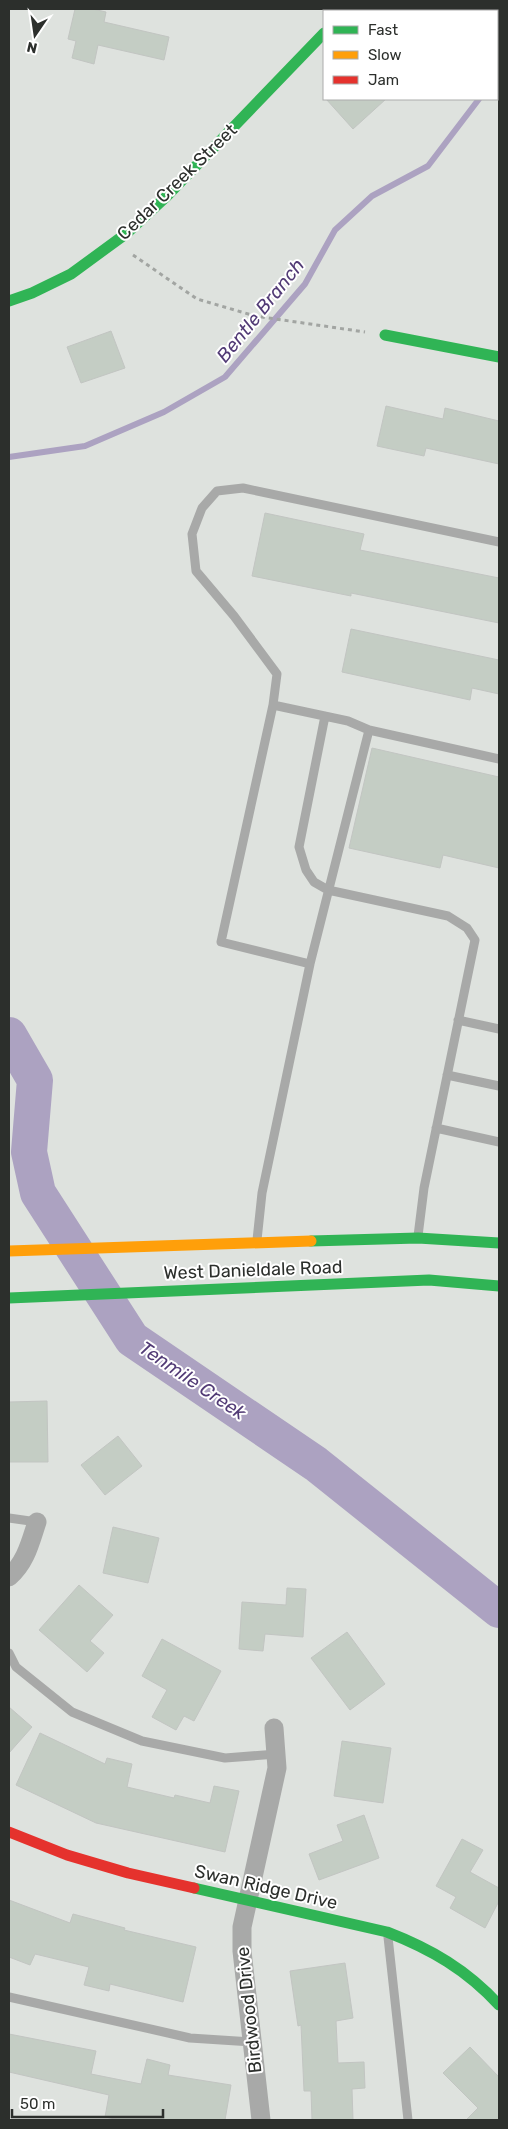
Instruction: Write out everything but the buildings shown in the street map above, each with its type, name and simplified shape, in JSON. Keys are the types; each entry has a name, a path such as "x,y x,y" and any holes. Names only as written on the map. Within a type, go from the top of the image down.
{"street":[{"name":"Cedar Creek Street","path":"9,301 32,293 71,274 115,242 167,196 323,34"},
{"path":"385,335 499,357"},
{"name":"West Danieldale Road","path":"9,1251 418,1238 499,1242"},
{"name":"West Danieldale Road","path":"9,1298 429,1280 499,1286"},
{"path":"9,1577 19,1568 26,1557 37,1522"},
{"name":"Birdwood Drive","path":"261,2120 242,1951 242,1927 277,1768 274,1728"},
{"name":"Swan Ridge Drive","path":"9,1832 67,1855 128,1873 387,1932 420,1944 448,1959 471,1976 499,2006"}],"lane":[{"path":"310,964 221,942 273,705 277,674 234,616 196,571 192,534 202,508 217,491 243,488 499,542"},
{"path":"273,705 348,721 369,730 499,759"},
{"path":"325,716 299,847 306,870 314,882 328,890 448,916 467,928 475,940 424,1188 418,1238"},
{"path":"257,1243 262,1193 310,964 369,730"},
{"path":"458,1020 499,1029"},
{"path":"447,1075 499,1086"},
{"path":"436,1128 499,1142"},
{"path":"9,1518 37,1522"},
{"path":"9,1653 16,1667 72,1712 142,1740 225,1758 277,1754"},
{"path":"387,1932 408,2120"},
{"path":"9,1997 190,2038 252,2042"}],"path":[{"path":"115,242 197,299 255,316 385,335"}],"waterway":[{"name":"Bentle Branch","path":"9,457 85,446 164,412 225,377 305,284 335,230 372,196 428,166 478,100"},
{"name":"Tenmile Creek","path":"9,1035 35,1080 29,1152 38,1193 132,1339 316,1464 499,1610"}],"traffic: fast":[{"path":"9,301 32,293 71,274 127,233 167,196 323,34"},
{"path":"385,335 499,357"},
{"path":"311,1241 418,1238 499,1243"},
{"path":"9,1298 429,1280 499,1286"},
{"path":"194,1888 387,1932 419,1946 448,1962 474,1981 499,2005"}],"traffic: slow":[{"path":"9,1251 311,1241"}],"traffic: jam":[{"path":"9,1832 67,1855 128,1873 194,1888"}]}
